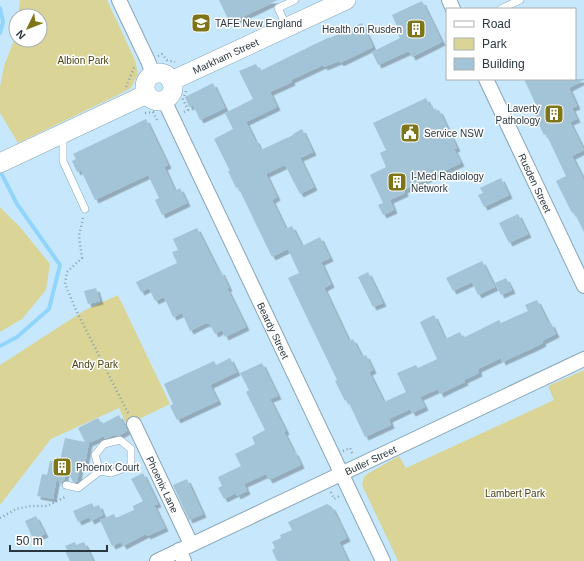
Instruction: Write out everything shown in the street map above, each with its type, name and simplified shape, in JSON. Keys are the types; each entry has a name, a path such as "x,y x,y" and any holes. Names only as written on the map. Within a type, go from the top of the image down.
{"street":[{"path":"119,0 148,61 144,70 148,79 145,83 145,90 156,97"},
{"name":"Markham Street","path":"179,85 288,27 346,0"},
{"path":"144,70 164,74 179,85"},
{"name":"Rusden Street","path":"486,80 584,286"},
{"path":"0,163 63,133 156,97 168,97 171,93 172,87 179,85"},
{"name":"Beardy Street","path":"156,97 342,474 383,561"},
{"name":"Butler Street","path":"157,561 185,552 342,474 584,359"},
{"name":"Phoenix Lane","path":"134,424 137,446 185,552"}],"lane":[{"path":"288,27 278,8 295,0"},
{"path":"503,8 520,0"},
{"path":"63,133 63,161 85,209"},
{"path":"70,486 78,488 100,471 111,473 131,466 137,446 120,440 104,444 95,456 100,471"}],"path":[{"path":"158,56 162,54 167,60 174,62 179,61"},
{"path":"127,91 126,86 134,68 144,70"},
{"path":"179,85 182,99 188,110 184,112"},
{"path":"140,114 153,112 159,124"},
{"path":"85,209 79,236 82,258 67,272 65,284 76,310 134,424"},
{"path":"343,451 350,448 354,457"},
{"path":"0,518 16,509 31,506 47,506 73,493 70,486"},
{"path":"331,492 334,498 340,496"}],"green space":[{"name":"Albion Park","path":"20,0 107,0 135,60 138,74 131,88 18,143 0,113 0,87 4,66 11,48 48,48 48,8 19,8"},
{"path":"0,207 20,227 50,264 46,290 22,319 0,332"},
{"name":"Andy Park","path":"118,295 170,404 127,425 119,408 51,439 0,505 0,365 85,310"},
{"name":"Lambert Park","path":"584,370 584,561 398,561 362,485 364,477 399,456 406,468 554,400 548,386"}],"building":[{"path":"219,0 278,0 230,23"},
{"name":"Health on Rusden","path":"422,1 442,42 412,57 409,51 378,65 372,52 400,38 396,29 398,28 392,15"},
{"path":"362,23 373,47 340,63 339,61 324,67 323,65 270,92 277,107 246,122 261,150 293,135 302,129 313,152 300,158 314,187 300,194 285,165 266,174 277,197 272,200 286,229 292,226 302,246 320,237 330,258 321,262 331,284 324,288 349,341 353,339 362,357 366,355 373,370 369,372 384,402 406,392 397,373 416,365 418,368 437,359 420,322 434,315 445,339 460,332 463,338 499,320 501,323 528,311 525,305 537,300 549,324 551,323 556,334 542,341 543,343 502,362 501,358 478,369 479,373 464,380 465,382 440,394 438,389 420,397 425,407 412,413 410,409 389,419 391,425 365,437 347,399 345,401 335,381 337,380 288,278 299,273 288,249 272,257 238,187 236,188 228,171 230,171 214,139 233,129 225,113 253,99 239,71 256,64 260,71"},
{"path":"584,79 569,88 577,106 572,108 577,119 570,122 584,150 572,156 584,180 584,232 574,212 572,213 556,181 566,176 546,134 544,135 532,110 537,107 524,80"},
{"path":"213,83 225,108 200,120 193,105 189,107 185,97"},
{"path":"426,98 430,107 432,105 435,111 439,110 457,148 454,149 461,163 404,190 405,193 390,200 394,210 383,215 378,205 383,203 370,175 386,167 380,153 386,150 373,123"},
{"path":"146,119 168,165 164,167 175,191 180,188 187,203 162,215 155,200 159,198 148,175 95,200 81,170 77,172 72,161 76,159 73,154"},
{"path":"501,178 509,195 484,207 478,195 483,193 480,188"},
{"path":"518,214 528,234 509,243 499,223"},
{"path":"197,228 219,272 221,271 229,288 227,288 246,327 225,337 222,330 215,334 209,323 190,331 182,313 173,317 164,297 155,301 149,288 141,292 136,282 177,263 172,252 178,250 173,239"},
{"path":"482,261 495,287 478,295 472,282 453,291 446,278"},
{"path":"368,272 383,303 373,307 358,277"},
{"path":"506,278 512,290 501,295 495,283"},
{"path":"96,288 100,301 88,304 84,291"},
{"path":"230,358 237,372 210,385 218,401 177,420 170,406 173,404 164,384 214,361 216,365"},
{"path":"262,363 278,396 270,399 286,431 284,432 301,465 269,480 266,474 244,484 247,491 237,496 236,493 224,499 218,488 222,486 218,477 241,466 235,454 255,444 252,437 265,430 246,392 249,390 240,373"},
{"name":"Phoenix Court","path":"119,415 127,431 120,435 114,435 105,439 104,436 89,443 85,464 81,463 77,482 73,482 67,469 61,486 57,477 53,499 37,496 42,474 47,475 50,461 56,462 57,457 61,458 65,438 85,442 78,428 98,418 102,424"},
{"path":"143,473 158,504 154,505 165,528 147,536 146,534 123,546 121,542 112,546 100,520 114,514 116,518 134,510 133,506 143,501 131,479"},
{"path":"187,479 203,514 189,520 173,485"},
{"path":"92,503 94,507 99,505 103,515 91,521 89,517 78,522 73,511"},
{"path":"327,504 332,507 347,538 339,542 348,561 277,561 272,550 275,548 272,542 281,538 280,535 292,530 288,522"},
{"path":"36,516 45,534 33,539 25,521"},
{"path":"75,542 76,545 84,542 93,561 70,561 65,551 67,550 65,546"}],"waterway":[{"path":"0,8 3,22 0,33"},
{"path":"0,171 17,204 60,265 49,309 17,337 0,346"}],"place":[{"name":"TAFE New England","path":"201,23"},
{"name":"Health on Rusden","path":"416,29"},
{"name":"Laverty Pathology","path":"554,114"},
{"name":"Service NSW","path":"410,133"},
{"name":"I-Med Radiology Network","path":"397,182"},
{"name":"Phoenix Court","path":"62,467"}]}
